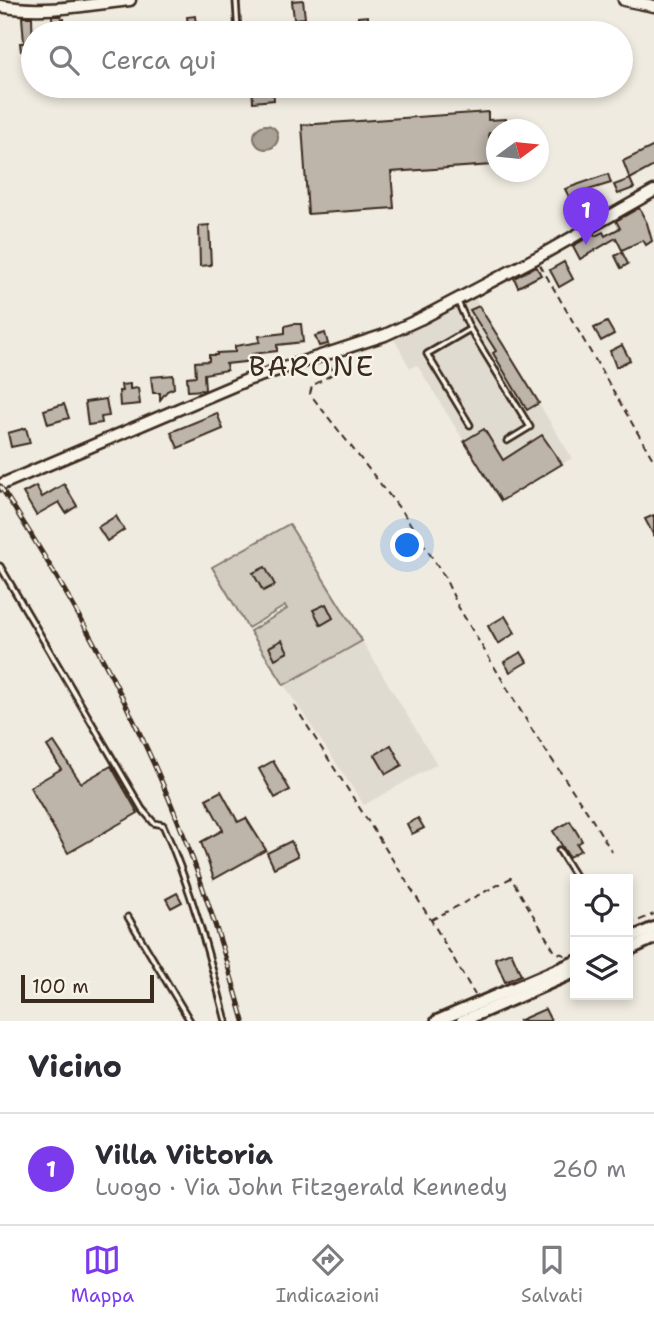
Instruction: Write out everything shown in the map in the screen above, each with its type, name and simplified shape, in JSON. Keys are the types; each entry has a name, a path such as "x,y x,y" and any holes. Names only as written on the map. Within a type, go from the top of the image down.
{"main road":[{"path":"633,937 654,928"},
{"path":"633,948 654,938"},
{"path":"437,1021 570,958"},
{"path":"463,1021 570,974"}],"street":[{"path":"0,6 49,10 130,0"},
{"path":"624,0 654,6"},
{"path":"0,485 223,390 322,354 385,335 536,258 654,191"}],"lane":[{"path":"236,0 237,21"},
{"path":"457,300 470,328 530,427 507,441"},
{"path":"470,328 427,354 470,425"},
{"path":"0,566 142,809 154,823 163,825 190,894 226,1021"},
{"path":"559,850 574,874"},
{"path":"128,917 190,1021"}],"path":[{"path":"536,258 654,461"},
{"path":"322,354 333,371 312,386 310,394 404,514 444,576 459,608 534,733 612,852"},
{"path":"295,705 480,1002"},
{"path":"431,920 510,878 555,952 570,958"},
{"path":"633,923 654,914"}],"shaded area":[{"path":"266,125 274,129 278,137 274,145 266,149 258,145 254,137 258,129"},
{"path":"474,297 572,458 501,501 417,365 410,368 394,339"},
{"path":"289,524 362,641 284,685 250,631 287,609 285,606 248,628 212,567"},
{"path":"362,641 437,764 364,805 284,685"}],"building":[{"path":"303,0 305,18 294,19 292,1"},
{"path":"52,16 61,16 64,19 64,21 52,21"},
{"path":"195,16 196,21 188,21 187,17"},
{"path":"368,16 368,21 358,21 358,17"},
{"path":"22,17 32,17 32,21 22,21"},
{"path":"253,98 274,98 274,100 253,102"},
{"path":"488,112 486,165 391,172 394,208 308,214 302,125"},
{"path":"654,146 654,166 630,179 623,161"},
{"path":"608,174 611,183 588,190 598,207 580,218 565,189"},
{"path":"630,179 634,188 618,194 614,185"},
{"path":"639,208 652,241 646,245 643,240 622,250 616,238 580,259 573,246 594,234 595,236 603,232 605,236 620,228 616,221"},
{"path":"209,225 211,265 200,266 199,226"},
{"path":"622,252 628,264 621,268 615,256"},
{"path":"564,262 573,279 559,287 550,270"},
{"path":"536,266 541,275 518,287 514,278"},
{"path":"479,306 539,403 527,410 493,353 496,351 470,310"},
{"path":"607,322 614,334 601,341 594,328"},
{"path":"301,324 303,342 277,345 277,351 252,354 253,361 226,364 227,370 204,374 205,390 188,391 187,377 196,376 195,362 209,361 209,355 217,353 235,352 235,346 260,342 259,336 285,333 285,326"},
{"path":"325,333 328,344 319,346 315,336"},
{"path":"622,345 630,360 616,367 610,351"},
{"path":"173,375 174,388 167,391 160,400 160,393 153,393 151,377"},
{"path":"130,384 130,389 138,388 140,404 120,406 121,385"},
{"path":"106,399 109,416 101,417 102,423 88,425 85,402"},
{"path":"64,404 69,418 48,424 44,410"},
{"path":"217,413 223,429 178,448 171,432"},
{"path":"26,428 30,443 11,447 8,433"},
{"path":"484,429 503,460 542,435 562,464 501,501 464,441"},
{"path":"64,484 77,506 66,513 59,502 36,515 23,493 36,486 42,497"},
{"path":"654,515 654,536 645,519"},
{"path":"116,516 124,530 107,541 98,527"},
{"path":"265,567 275,585 263,591 253,573"},
{"path":"326,604 333,618 321,625 313,610"},
{"path":"505,616 515,633 498,644 488,626"},
{"path":"282,640 288,652 275,659 269,647"},
{"path":"521,652 527,662 510,672 504,662"},
{"path":"54,742 81,783 111,766 138,813 68,853 30,787 61,769 47,746"},
{"path":"391,745 402,765 386,774 375,755"},
{"path":"273,761 290,790 275,798 259,769"},
{"path":"221,791 238,822 246,818 266,850 214,879 201,842 223,830 206,799"},
{"path":"418,818 424,828 412,834 407,824"},
{"path":"570,821 582,841 577,844 581,850 569,857 553,831"},
{"path":"291,841 298,856 274,868 267,853"},
{"path":"177,893 182,902 171,908 166,899"},
{"path":"511,952 521,975 505,982 495,958"},
{"path":"545,1009 551,1021 518,1021"}],"railway":[{"path":"0,486 79,616 148,751 195,866 244,1021"}],"place":[{"name":"Villa Vittoria","path":"586,245"}],"district":[{"name":"BARONE","path":"312,366"}]}
